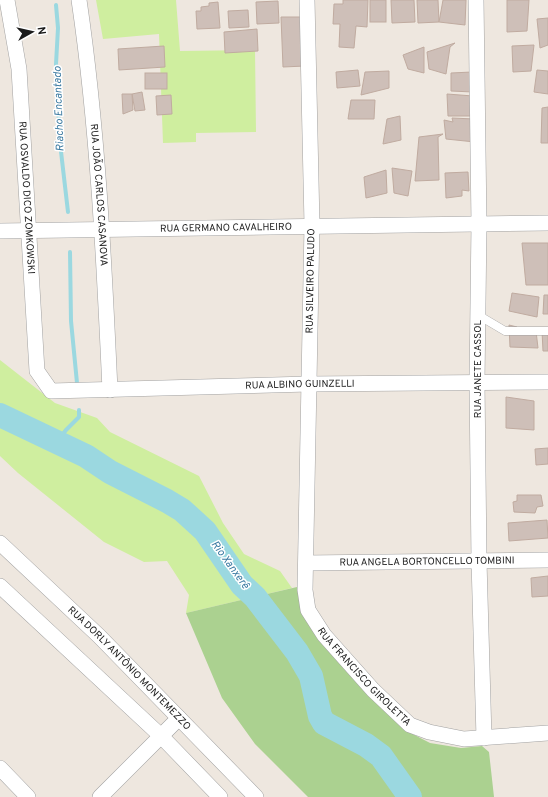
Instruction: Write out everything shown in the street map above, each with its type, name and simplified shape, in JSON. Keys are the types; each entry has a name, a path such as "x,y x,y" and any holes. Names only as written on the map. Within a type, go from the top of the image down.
{"street":[{"name":"RUA OSVALDO DICO ZOMKOWSKI","path":"7,0 19,69 37,371 51,391"},
{"name":"RUA JOÃO CARLOS CASANOVA","path":"79,0 88,58 103,231 110,390"},
{"name":"RUA SILVEIRO PALUDO","path":"306,563 312,226 307,0"},
{"name":"RUA JANETE CASSOL","path":"476,0 479,224 477,382 479,561 484,738"},
{"name":"RUA GERMANO CAVALHEIRO","path":"0,232 548,223"},
{"name":"RUA ALBINO GUINZELLI","path":"51,391 309,384 548,382"},
{"name":"RUA DORLY ANTÔNIO MONTEMEZZO","path":"0,543 99,636 256,797"},
{"name":"RUA ANGELA BORTONCELLO TOMBINI","path":"306,563 548,560"},
{"name":"RUA FRANCISCO GIROLETTA","path":"306,563 305,590 308,610 314,622 373,690 410,725 449,737 464,739 548,733"},
{"path":"0,586 161,736 220,797"},
{"path":"100,797 179,718"},
{"path":"0,768 28,797"}],"lane":[{"path":"478,315 505,331 548,331"}],"green space":[{"path":"96,0 176,0 180,51 255,50 256,132 196,133 196,142 163,143 159,34 103,39"},
{"path":"0,360 55,403 97,418 110,432 199,476 223,523 244,554 280,571 292,588 186,613 189,595 167,561 144,562 104,542 18,473 0,456"},
{"path":"297,587 303,614 317,634 403,729 430,743 461,748 482,746 489,752 494,797 308,797 255,744 222,698 186,613"}],"building":[{"path":"343,0 368,0 367,27 356,26 354,48 339,47 340,24 333,24 334,4 343,4"},
{"path":"370,0 386,0 386,22 370,22"},
{"path":"391,0 414,0 415,22 392,23"},
{"path":"417,0 438,0 439,22 418,23"},
{"path":"443,0 466,0 465,25 439,22"},
{"path":"507,0 529,0 527,31 507,32"},
{"path":"278,1 279,23 257,24 256,2"},
{"path":"218,2 220,28 197,29 196,11 201,11 201,7 209,6 209,3"},
{"path":"248,10 249,27 229,28 228,11"},
{"path":"281,17 303,17 305,66 283,67"},
{"path":"548,18 548,45 540,48 537,19"},
{"path":"257,29 258,51 225,53 224,32"},
{"path":"455,43 450,47 446,74 429,69 427,52"},
{"path":"534,45 531,71 513,72 512,46"},
{"path":"164,46 165,67 119,70 118,49"},
{"path":"424,47 424,73 408,69 403,55"},
{"path":"358,70 360,86 337,88 336,72"},
{"path":"537,70 548,71 548,94 534,92"},
{"path":"389,71 389,88 361,95 365,72"},
{"path":"472,72 473,92 451,91 451,73"},
{"path":"145,73 167,73 167,89 145,89"},
{"path":"142,92 145,110 135,111 132,94"},
{"path":"122,94 132,94 133,110 123,114"},
{"path":"447,94 473,96 475,116 448,116"},
{"path":"171,95 172,114 157,115 156,96"},
{"path":"351,100 375,100 374,119 348,119"},
{"path":"548,107 548,143 541,143 542,108"},
{"path":"400,116 401,140 383,144 387,119"},
{"path":"452,118 474,119 475,142 446,139 444,120 453,122"},
{"path":"443,134 438,137 439,180 415,181 419,137"},
{"path":"392,168 412,171 408,196 394,193"},
{"path":"386,170 387,193 366,198 364,177"},
{"path":"468,172 469,191 462,190 462,196 446,198 445,173"},
{"path":"522,243 548,243 548,285 526,285"},
{"path":"512,293 539,297 537,317 509,311"},
{"path":"544,295 548,295 548,314 543,314"},
{"path":"509,325 517,327 518,331 536,331 538,348 510,347"},
{"path":"542,331 548,332 548,351 543,351"},
{"path":"506,397 534,401 534,430 506,428"},
{"path":"548,448 548,464 536,465 535,449"},
{"path":"517,495 541,495 543,506 537,507 535,513 514,512 513,502 517,501"},
{"path":"547,520 548,538 509,541 508,523"},
{"path":"548,576 548,596 532,597 531,578"}],"waterway":[{"name":"Riacho Encantado","path":"56,5 58,28 56,64 60,143 68,212"},
{"name":"Riacho Encantado","path":"70,252 71,321 77,383"},
{"name":"Riacho Encantado","path":"57,442 79,417 79,410"},
{"name":"Rio Xanxerê","path":"0,415 86,456 110,472 167,501 182,510 205,531 242,585 255,597 297,652 311,676 320,716 324,723 366,745 381,756 410,797"}]}
